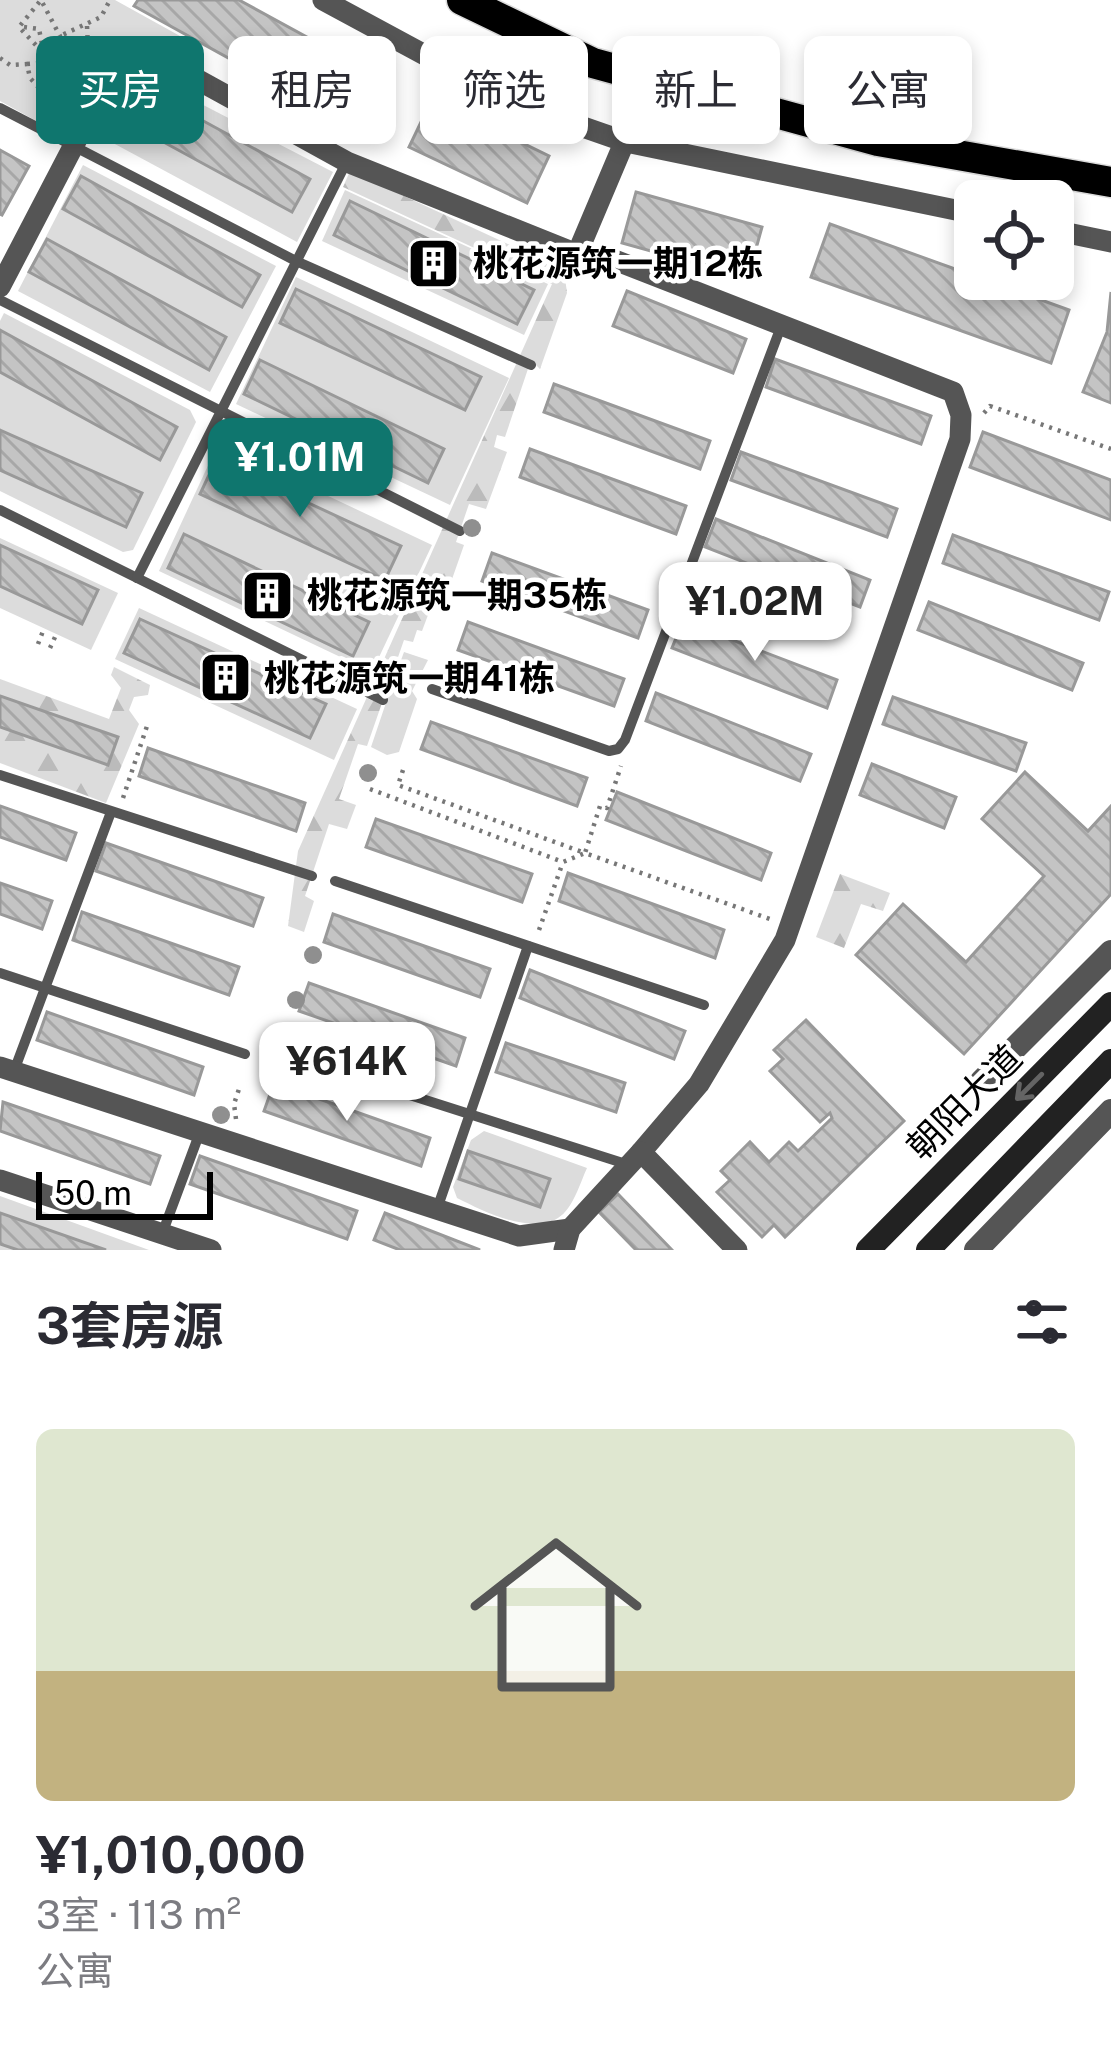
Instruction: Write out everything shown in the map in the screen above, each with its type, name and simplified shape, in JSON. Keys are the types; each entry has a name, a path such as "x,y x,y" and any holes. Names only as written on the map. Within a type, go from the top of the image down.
{"main road":[{"path":"462,0 612,69"},
{"path":"780,114 878,141 1111,182"},
{"name":"朝阳大道","path":"868,1250 1111,1004"},
{"path":"928,1250 1111,1061"}],"street":[{"path":"323,0 514,103 612,137"},
{"path":"0,287 96,100 112,78 138,64 163,66 190,76 346,162 578,254 612,259 953,392 961,415 960,439 790,926 700,1084 567,1240 519,1236 7,1069"},
{"path":"578,254 625,144"},
{"path":"636,144 954,210"},
{"path":"1074,234 1111,242"},
{"path":"982,1081 1111,952"},
{"path":"976,1250 1111,1111"},
{"path":"635,1159 737,1250"},
{"path":"0,1180 212,1250"}],"lane":[{"path":"0,108 296,261 531,365"},
{"path":"137,578 346,162"},
{"path":"0,300 460,531"},
{"path":"431,688 609,751 618,749 626,740 782,324"},
{"path":"0,510 383,700"},
{"path":"0,775 311,876"},
{"path":"7,1069 45,988 114,813"},
{"path":"334,881 704,1005"},
{"path":"437,1209 529,946"},
{"path":"0,973 245,1054"},
{"path":"275,1052 470,1115 635,1159"},
{"path":"162,1234 200,1132"}],"path":[{"path":"19,26 41,0 60,36 101,17 110,0"},
{"path":"88,23 88,36"},
{"path":"19,26 36,42"},
{"path":"19,26 39,28 41,36"},
{"path":"0,58 10,65 36,64"},
{"path":"27,64 36,85"},
{"path":"960,439 990,406 1111,449"},
{"path":"38,644 43,631"},
{"path":"50,648 55,637"},
{"path":"114,813 147,726"},
{"path":"585,853 600,806 607,808 623,760 618,749"},
{"path":"403,770 398,785 790,926"},
{"path":"370,790 563,862 585,853"},
{"path":"529,946 563,862"}],"green space":[{"path":"0,0 115,0 180,36 36,36 36,121 0,101"},
{"path":"204,105 228,118 228,144 279,144 333,172 297,242 115,144 204,144"},
{"path":"83,165 276,266 210,392 18,291"},
{"path":"350,171 564,270 567,293 540,369 531,360 505,437 497,435 494,447 507,452 486,509 469,504 456,542 464,545 444,602 434,599 422,631 417,630 413,642 404,640 367,746 358,744 339,799 356,805 347,829 329,824 305,896 314,901 304,932 288,926 298,851 552,284 343,187"},
{"name":"桃花源筑一期12栋","path":"345,190 548,284 524,335 322,241"},
{"path":"296,277 509,378 450,505 236,404"},
{"path":"4,313 190,410 196,422 133,550 123,552 0,491 0,321"},
{"path":"218,444 432,545 372,672 159,571"},
{"path":"0,538 118,593 91,650 0,608"},
{"path":"139,608 357,709 334,760 115,659"},
{"path":"404,652 428,660 412,691 417,699 399,752 387,755 371,747 391,688 398,687 401,676 397,671"},
{"path":"114,667 150,685 148,695 134,697 129,710 139,724 106,803 0,763 0,679 109,719 121,688 111,675"},
{"path":"840,874 890,893 883,911 861,904 844,948 816,937"},
{"path":"484,1131 587,1168 563,1214 547,1223 521,1223 457,1198 453,1187 471,1140"},
{"path":"0,1196 149,1250 0,1250"}],"building":[{"path":"138,0 239,0 305,36 228,36 228,58 204,45 204,36 188,36 134,6"},
{"path":"204,121 228,134 228,144 246,144 310,179 292,212 167,144 204,144"},
{"path":"420,124 420,144 524,144 549,156 527,203 409,147"},
{"path":"0,150 29,166 2,215 0,214"},
{"path":"81,176 260,275 242,307 63,209"},
{"path":"636,192 762,227 748,278 622,243"},
{"name":"桃花源筑一期12栋","path":"350,201 534,290 517,324 334,235"},
{"path":"830,224 954,269 954,300 1041,300 1069,310 1051,363 811,277"},
{"path":"47,239 226,337 209,370 29,272"},
{"path":"296,289 481,377 465,410 280,323"},
{"path":"627,291 746,339 733,373 613,326"},
{"path":"1111,292 1111,403 1083,392 1107,332"},
{"path":"0,330 177,427 160,460 0,372"},
{"path":"775,359 931,416 921,444 766,387"},
{"path":"260,360 444,449 428,483 244,394"},
{"path":"554,384 710,441 700,469 544,412"},
{"path":"0,430 142,493 126,527 0,470"},
{"path":"983,432 1111,480 1111,520 970,467"},
{"path":"530,449 686,506 676,534 520,477"},
{"path":"741,452 897,509 887,537 731,480"},
{"path":"216,460 401,546 385,580 200,494"},
{"path":"716,519 870,580 860,607 705,547"},
{"name":"桃花源筑一期35栋","path":"184,534 369,622 353,656 168,568"},
{"path":"953,535 1109,592 1099,620 943,563"},
{"path":"0,545 98,590 82,624 0,586"},
{"path":"492,553 648,610 638,638 482,581"},
{"path":"929,602 1083,663 1072,690 918,630"},
{"name":"桃花源筑一期41栋","path":"140,619 326,704 310,738 124,653"},
{"path":"683,621 837,680 827,708 672,648"},
{"path":"468,622 624,679 614,706 458,650"},
{"path":"656,693 811,754 800,781 646,721"},
{"path":"0,696 118,737 108,765 0,727"},
{"path":"893,697 1026,743 1016,771 883,724"},
{"path":"431,722 587,778 577,806 421,749"},
{"path":"148,748 305,803 296,831 139,776"},
{"path":"872,764 956,797 944,828 860,795"},
{"path":"1025,772 1088,831 1111,806 1111,894 964,1054 856,955 903,904 966,962 1044,876 982,819"},
{"path":"617,792 771,853 761,880 606,820"},
{"path":"0,806 76,833 66,860 0,837"},
{"path":"376,819 532,874 522,902 366,847"},
{"path":"106,843 263,898 253,926 96,871"},
{"path":"568,873 724,930 715,958 559,901"},
{"path":"0,883 52,901 42,929 0,914"},
{"path":"82,912 239,967 229,995 73,940"},
{"path":"333,914 490,969 480,997 324,942"},
{"path":"530,970 685,1031 674,1059 520,998"},
{"path":"309,983 465,1038 456,1066 299,1011"},
{"path":"47,1012 203,1067 194,1095 37,1040"},
{"path":"806,1020 904,1121 785,1237 774,1225 762,1237 717,1192 730,1180 721,1171 750,1142 769,1162 789,1142 798,1151 832,1118 830,1113 820,1122 770,1071 783,1059 774,1050"},
{"path":"506,1043 625,1083 616,1112 496,1072"},
{"path":"274,1083 430,1138 421,1166 264,1111"},
{"path":"3,1102 160,1156 150,1184 0,1131"},
{"path":"468,1151 550,1179 540,1207 459,1179"},
{"path":"200,1156 357,1211 347,1239 190,1184"},
{"path":"618,1194 672,1250 636,1250 599,1212"},
{"path":"0,1213 106,1250 18,1250 0,1244"},
{"path":"385,1213 480,1250 400,1250 374,1240"}],"place":[{"name":"桃花源筑一期12栋","path":"434,263"},
{"name":"桃花源筑一期35栋","path":"268,595"},
{"name":"桃花源筑一期41栋","path":"225,678"}]}
